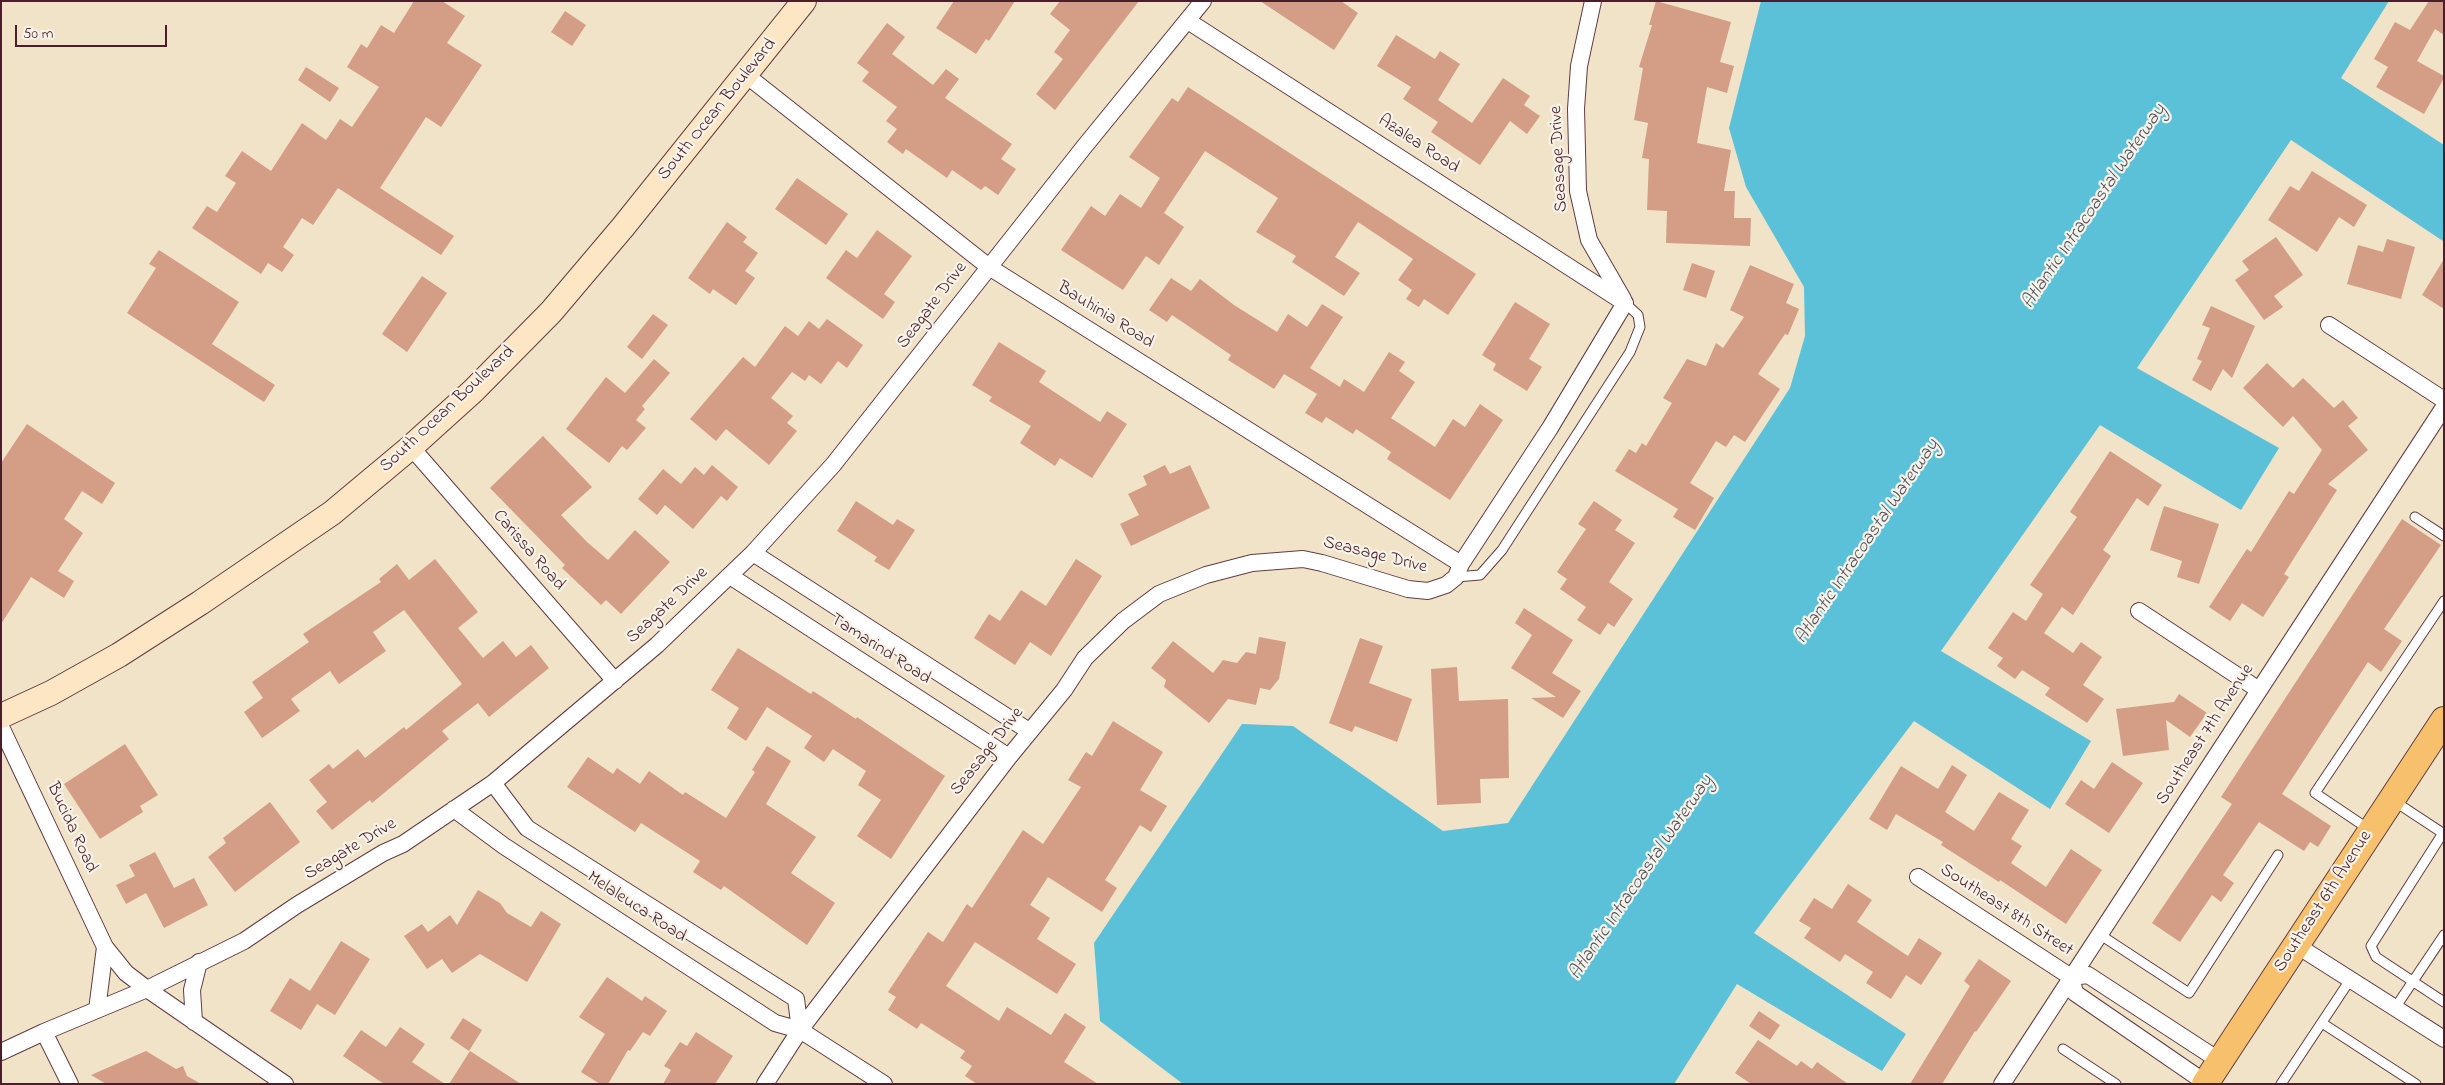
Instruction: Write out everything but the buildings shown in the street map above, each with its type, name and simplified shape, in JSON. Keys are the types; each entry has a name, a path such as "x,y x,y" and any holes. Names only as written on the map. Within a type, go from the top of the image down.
{"main road":[{"name":"South Ocean Boulevard","path":"1,716 51,693 111,659 200,603 332,513 411,447 490,374 550,312 623,227 804,1"},
{"name":"Southeast 6th Avenue","path":"2205,1083 2444,720"}],"street":[{"name":"Seagate Drive","path":"1,1052 147,989 244,941 352,872 403,844 493,783 665,639 753,553 839,458 1107,118 1203,1"},
{"name":"Seasage Drive","path":"765,1084 800,1030 1029,731 1064,690 1085,658 1123,621 1159,594 1206,575 1252,563 1303,560 1322,562 1408,589 1428,592 1446,585 1458,570 1550,428 1625,303 1589,240 1578,191 1576,109 1580,66 1593,1"},
{"name":"Azalea Road","path":"1188,21 1625,303"},
{"name":"Bauhinia Road","path":"746,75 989,267 1458,570"},
{"path":"2329,325 2444,400"},
{"name":"Southeast 7th Avenue","path":"2002,1084 2444,407"},
{"name":"Carissa Road","path":"411,447 615,681"},
{"name":"Tamarind Road","path":"753,553 1029,731"},
{"name":"Tamarind Road","path":"730,576 1009,757"},
{"path":"2139,611 2259,690"},
{"name":"Bucida Road","path":"1,727 105,947 126,973 147,989 285,1084"},
{"name":"Melaleuca Road","path":"493,783 527,828 796,1000 800,1030"},
{"name":"Melaleuca Road","path":"454,809 504,846 775,1023 800,1030 884,1084"},
{"name":"Southeast 8th Street","path":"1918,877 2071,977 2088,975 2220,1061"},
{"path":"2296,945 2444,1040"},
{"path":"97,1010 105,947"},
{"path":"194,1022 192,990 199,962"},
{"name":"Southeast 8th Street","path":"2071,977 2075,993 2205,1083"},
{"path":"44,1032 70,1084"}],"lane":[{"path":"1458,570 1480,575 1502,550 1630,352 1640,327 1638,315 1625,303"},
{"path":"2415,517 2444,536"},
{"path":"2372,830 2315,793 2444,601"},
{"path":"2392,800 2443,834 2371,946 2376,957 2444,1002"},
{"path":"2100,934 2189,993 2278,855"},
{"path":"2395,1008 2444,935"},
{"path":"2281,1084 2350,980"},
{"path":"2322,1023 2416,1084"},
{"path":"2063,1049 2116,1084"}],"water":[{"name":"Atlantic Intracoastal Waterway","path":"1761,1 2389,1 2341,78 2444,145 2444,239 2443,241 2291,140 2137,368 2279,448 2241,510 2100,425 1941,651 2091,741 2050,809 1914,721 1754,933 1906,1034 1882,1071 1737,984 1674,1084 1183,1084 1100,1021 1094,943 1242,724 1293,726 1443,831 1508,823 1790,388 1805,336 1804,287 1746,187 1729,128"}]}
